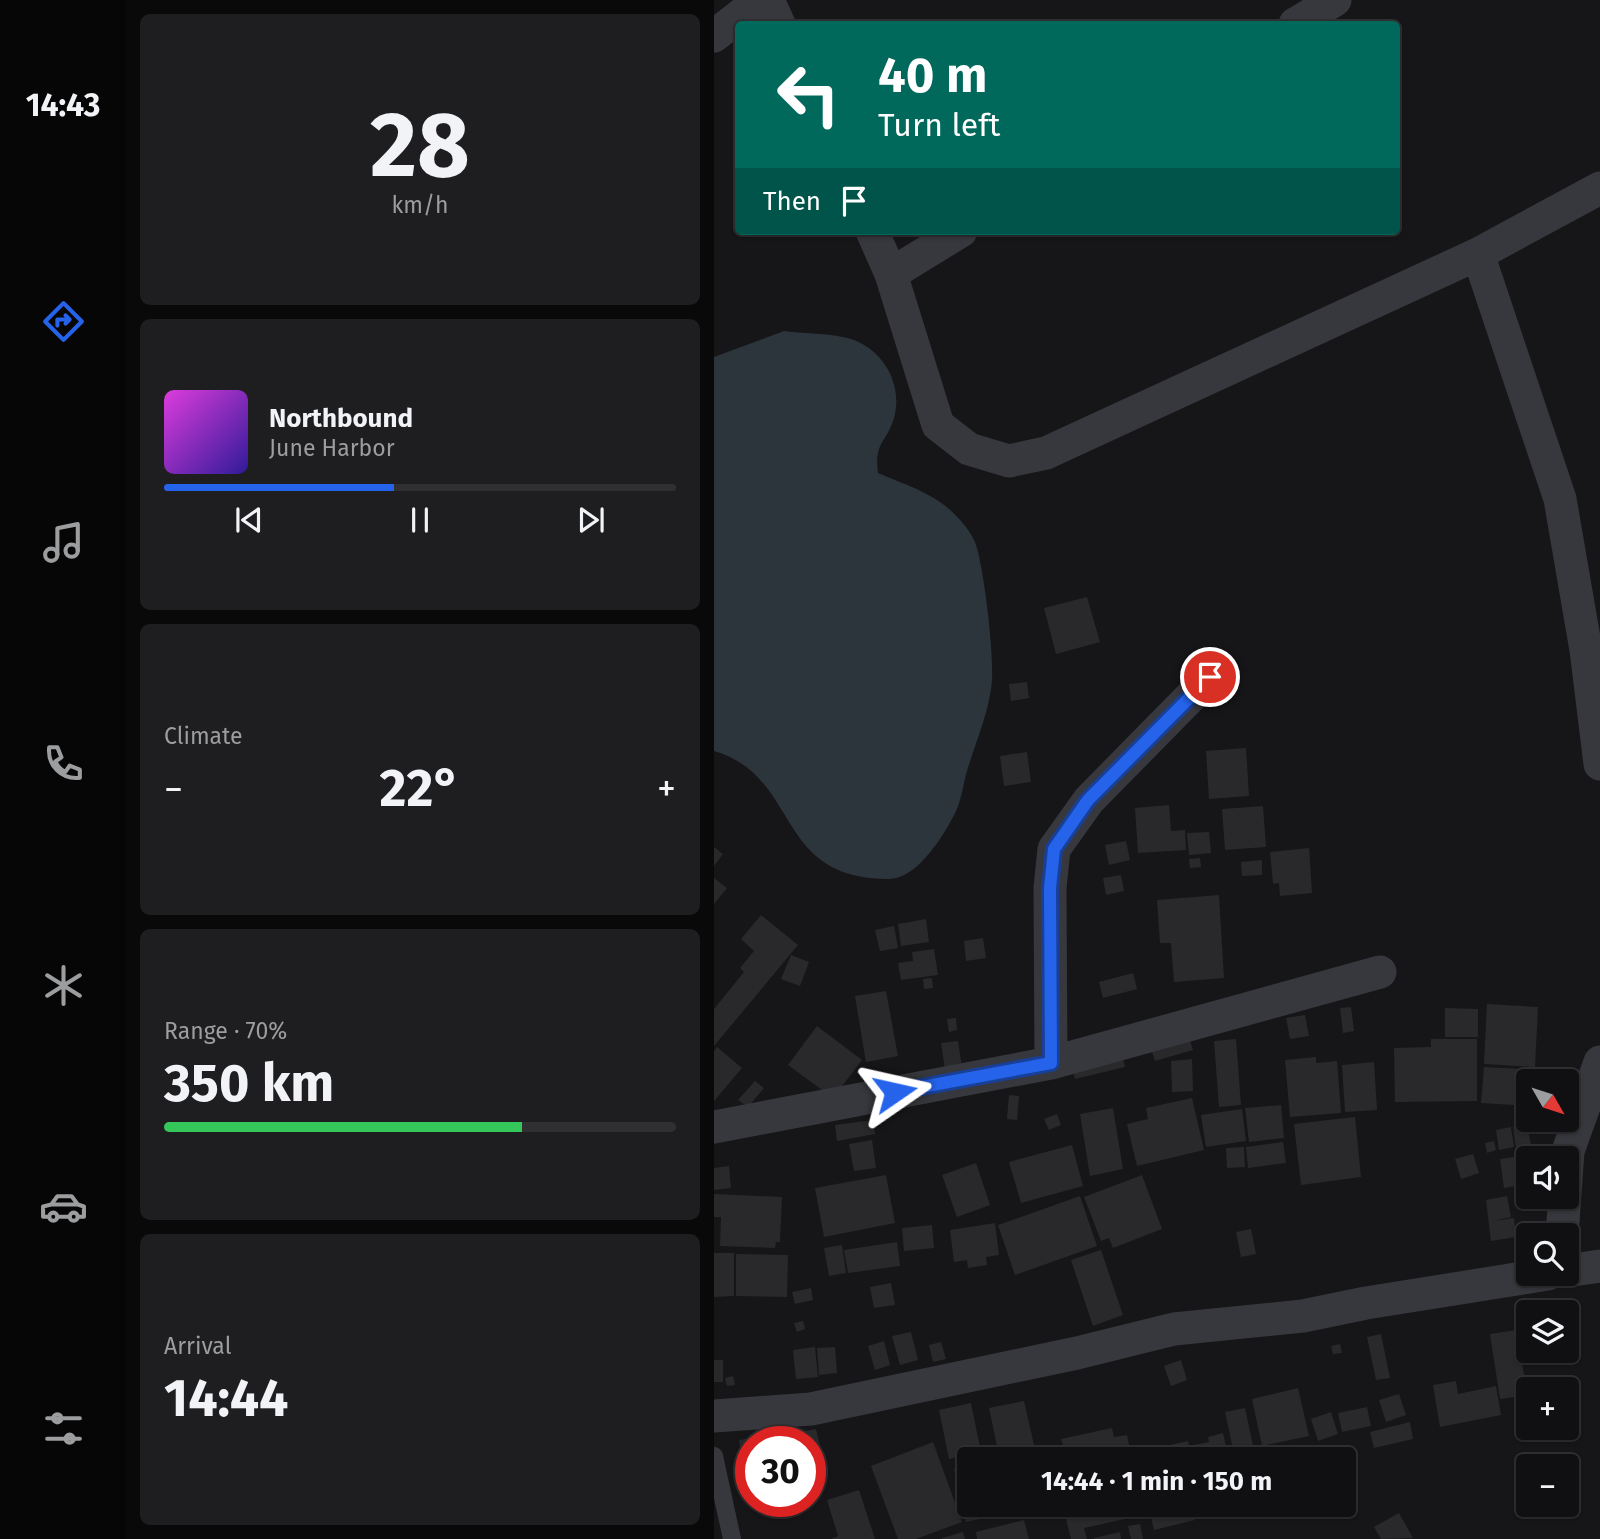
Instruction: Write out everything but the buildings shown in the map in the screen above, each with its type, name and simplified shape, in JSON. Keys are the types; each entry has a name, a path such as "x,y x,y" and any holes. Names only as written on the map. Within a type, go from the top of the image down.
{"street":[{"path":"714,37 760,0"},
{"path":"768,0 778,21"},
{"path":"1300,21 1335,0"},
{"path":"874,235 891,274 938,425 969,449 1009,461 1056,448 1478,254 1600,188"},
{"path":"891,274 954,235"},
{"path":"1478,254 1560,499 1586,650 1600,764"},
{"path":"1051,1063 1050,888 1054,849 1088,800 1210,677"},
{"path":"714,1127 1051,1063 1380,972"},
{"path":"1563,1223 1568,1152 1600,1062"},
{"path":"1579,1269 1600,1266"},
{"path":"714,1416 811,1409 1077,1353 1174,1329 1303,1316 1516,1279"}],"lane":[{"path":"714,1456 732,1539"}],"shaded area":[{"path":"784,331 854,340 865,345 883,362 893,382 896,406 891,427 879,449 878,473 922,492 951,511 975,542 982,572 992,659 987,710 956,812 942,837 926,857 898,878 851,875 825,863 805,845 762,782 742,764 714,751 714,357"}],"route":[{"path":"895,1092 1051,1063 1050,888 1054,849 1088,800 1210,677"}]}
